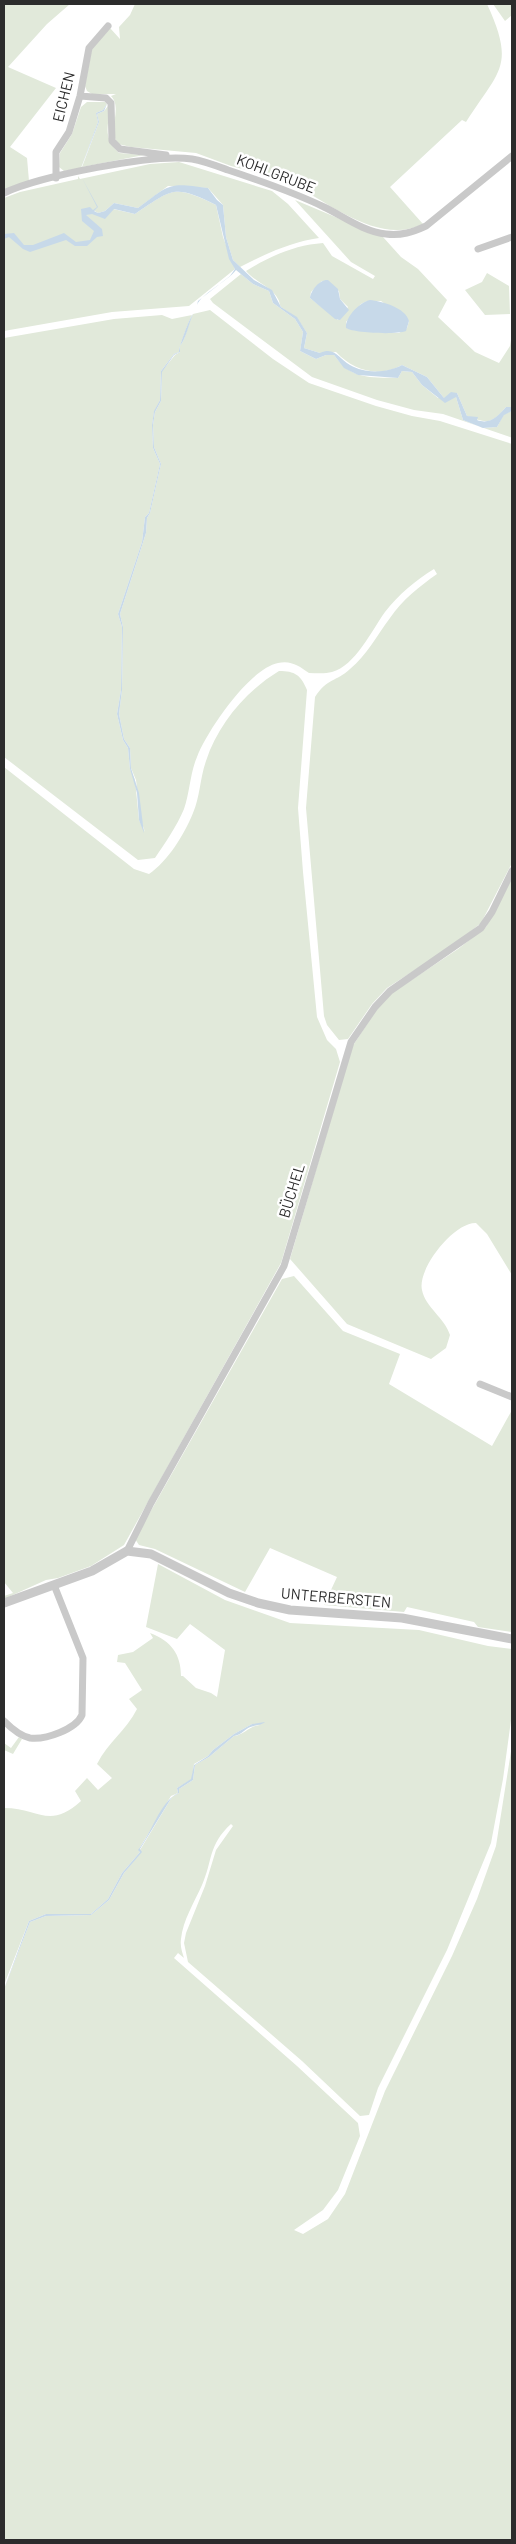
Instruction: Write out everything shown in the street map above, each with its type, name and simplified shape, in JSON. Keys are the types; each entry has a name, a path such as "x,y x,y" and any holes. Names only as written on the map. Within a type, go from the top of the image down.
{"street":[{"name":"EICHEN","path":"56,178 56,152 69,132 80,96 89,48 108,26"},
{"path":"80,96 106,98 111,103 112,141 120,149 173,157"},
{"name":"KOHLGRUBE","path":"4,193 56,178 144,160 173,157 194,159 266,183 323,206 364,227 384,234 396,235 426,226 512,156"},
{"path":"478,249 512,237"},
{"name":"BÜCHEL","path":"127,1551 143,1517 284,1266 351,1042 375,1007 390,991 481,928 492,912 512,870"},
{"path":"480,1384 512,1397"},
{"path":"4,1603 92,1571 127,1551"},
{"name":"UNTERBERSTEN","path":"127,1551 150,1554 229,1593 258,1603 290,1610 402,1618 512,1639"},
{"path":"4,1721 19,1734 30,1738 72,1728 78,1723 82,1715 83,1658 54,1586"}],"green space":[{"path":"4,4 70,4 47,24 8,67 56,88 10,147 27,158 29,181 4,190"},
{"path":"135,4 487,4 501,42 502,55 500,67 495,78 466,122 462,120 390,187 423,224 407,229 391,230 374,226 341,212 296,186 290,180 231,166 196,153 118,144 114,132 116,107 111,96 116,94 92,94 87,91 85,86 92,48 110,28 120,39 119,27 130,15"},
{"path":"493,4 512,4 512,15 505,21"},
{"path":"87,102 105,102 107,104 103,110 96,113 98,122 81,168 64,171 59,167 60,153 72,134 81,107"},
{"path":"108,106 110,110 108,133 114,148 119,153 144,155 82,167 99,122 97,114 104,111"},
{"path":"179,162 272,191 288,204 319,238 298,242 278,249 240,267 233,260 226,237 223,205 208,188 168,186 138,208 114,203 105,211 98,213 93,210 90,213 106,217 113,209 135,214 173,192 181,192 201,198 216,205 223,237 235,269 189,306 112,312 4,331 4,198 20,192 78,179 78,176 80,179 150,164"},
{"path":"295,200 383,237 401,257 418,269 447,300 438,317 475,352 499,363 510,346 512,334 512,407 506,407 492,420 479,420 467,416 457,393 444,398 427,377 402,365 393,369 376,372 351,364 336,352 320,353 304,348 307,333 297,318 281,307 276,295 272,291 246,271 283,252 323,243 332,256 373,279 375,276 351,262","holes":["322,281 339,291 340,299 348,307 338,320 310,298 311,292","367,301 381,301 409,321 407,328 399,333 348,329 346,322 361,304"]},
{"path":"487,273 509,286 510,314 485,315 465,290 482,282"},
{"path":"241,274 253,284 269,291 273,303 295,319 303,332 300,351 316,359 326,355 334,355 348,369 362,376 398,378 402,371 412,372 422,385 438,398 456,397 463,420 478,426 443,414 414,410 377,400 312,377 210,299"},
{"path":"210,310 273,359 309,383 376,406 412,416 440,421 512,444 512,863 481,923 455,944 387,988 372,1004 348,1039 339,1040 327,1025 324,1016 306,808 315,697 324,686 345,673 356,663 367,651 400,605 437,574 434,569 401,594 385,612 355,655 340,668 329,673 309,673 291,663 278,663 267,668 242,689 219,717 202,746 191,776 184,809 155,858 138,860 4,757 4,338 114,319 162,315 172,319 192,315 189,321 193,314","holes":["189,322 184,339 180,345","180,347 180,352 175,355 162,371 161,401 155,412 153,425 154,447 161,464 150,513 147,518 146,533 120,614 123,627 122,690 119,714 124,739 130,748 131,768 136,780 141,820 145,832 139,820 135,780 130,769 128,748 123,740 117,714 121,690 122,627 118,614 142,542 145,517 149,513 160,464 153,448 152,425 154,412 160,400 161,371 174,354 179,352"]},
{"path":"512,411 512,438 484,428 497,427 504,414"},
{"path":"279,671 293,673 300,677 307,690 298,808 303,872 317,1017 327,1040 336,1049 340,1062 281,1263 124,1545 91,1566 58,1578 46,1580 4,1599 4,1596 13,1593 4,1582 4,767 134,869 149,874 169,855 185,830 199,794 206,761 218,734 235,710 255,688"},
{"path":"512,876 512,1275 487,1234 476,1223 467,1225 448,1238 431,1259 422,1281 422,1290 427,1302 444,1323 450,1335 446,1348 431,1359 347,1324 290,1259 352,1047 377,1009 392,993 458,949 486,927"},
{"path":"294,1276 343,1331 400,1354 389,1384 492,1446 512,1410 512,1632 478,1627 474,1622 407,1607 404,1612 324,1605 337,1577 270,1548 245,1592 155,1549 139,1545 135,1539 282,1279"},
{"path":"158,1564 225,1600 290,1623 419,1630 488,1646 512,1649 512,1713 503,1779 491,1843 447,1950 378,2088 369,2115 360,2116 302,2061 188,1962 184,1943 186,1933 205,1886 216,1850 233,1826 231,1824 218,1839 202,1885 184,1925 181,1949 184,1958 178,1953 174,1958 297,2066 358,2123 360,2136 338,2190 323,2210 294,2230 303,2234 328,2219 345,2194 385,2091 452,1956 477,1899 496,1846 512,1745 512,2540 4,2540 4,1989 30,1922 46,1916 91,1915 109,1900 124,1873 141,1852 140,1850 172,1797 179,1793 179,1789 193,1780 195,1765 209,1757 234,1736 260,1725 252,1724 234,1734 208,1756 194,1764 192,1779 177,1788 178,1793 171,1796 139,1849 140,1852 122,1873 108,1899 91,1914 46,1914 29,1921 4,1985 4,1808 52,1816 60,1814 70,1810 81,1801 75,1791 87,1778 98,1790 112,1778 97,1764 106,1749 128,1724 137,1709 129,1699 142,1690 125,1663 117,1662 118,1655 133,1652 153,1638 150,1633 164,1640 173,1649 179,1661 181,1676 196,1688 217,1697 225,1650 190,1624 177,1639 146,1627"},
{"path":"19,1737 22,1739 13,1754 4,1750 4,1743 11,1748"}],"water":[{"path":"107,104 104,111 97,114 99,122 81,168 98,122 96,113 103,110"},
{"path":"82,178 98,207 94,211 98,213 105,211 114,203 138,208 157,194 177,185 208,188 223,205 226,237 233,260 254,280 272,290 281,307 297,317 307,333 304,348 320,353 325,351 333,352 350,365 362,370 383,371 402,365 427,377 444,398 451,392 457,393 467,416 478,417 477,420 490,420 506,407 512,407 512,411 504,415 497,427 483,428 463,420 456,397 445,403 422,385 412,372 402,371 398,378 358,375 344,368 334,355 326,355 316,359 300,351 303,332 295,319 273,303 269,291 253,284 236,270 230,276 235,269 229,259 216,205 191,194 174,192 158,199 135,214 114,209 105,219 92,214 86,215 102,229 103,236 97,237 87,246 75,246 66,240 30,252 23,249 9,237 4,239 4,234 14,233 24,245 33,245 64,233 76,242 90,240 94,231 82,221 81,209 90,207 93,210 97,207"},
{"path":"328,280 338,289 340,299 349,310 340,320 335,319 310,298 316,286 322,281"},
{"path":"370,300 387,304 403,312 409,321 406,331 375,333 346,328 348,319 354,311"},
{"path":"193,314 186,335 180,346 187,327"},
{"path":"180,347 180,352 174,355 162,372 161,401 155,412 153,425 154,447 161,464 150,513 147,518 146,533 120,614 123,627 122,690 119,714 124,739 130,748 131,768 139,793 144,833 139,820 137,793 130,769 128,748 123,740 117,714 121,690 122,627 118,614 142,542 145,517 149,513 160,464 153,448 152,425 154,411 160,400 161,371 174,354 179,352"},
{"path":"265,1722 234,1736 209,1757 195,1765 193,1780 179,1789 179,1793 174,1796 178,1793 177,1788 191,1779 194,1765 234,1734 252,1724"},
{"path":"172,1797 140,1849 142,1852 124,1873 109,1900 91,1915 46,1916 30,1922 4,1989 29,1921 46,1914 91,1914 108,1899 122,1873 140,1852 138,1850 161,1811"}]}
